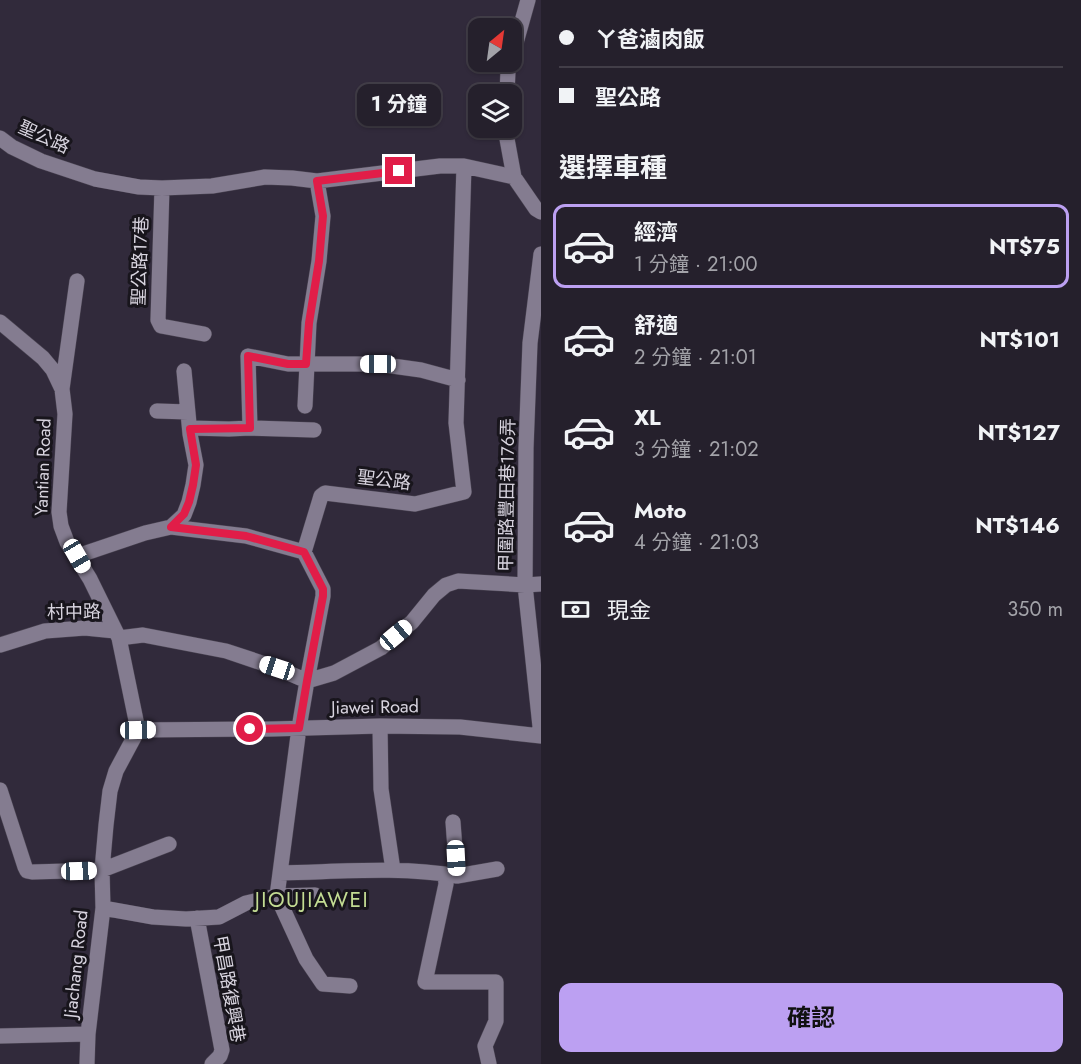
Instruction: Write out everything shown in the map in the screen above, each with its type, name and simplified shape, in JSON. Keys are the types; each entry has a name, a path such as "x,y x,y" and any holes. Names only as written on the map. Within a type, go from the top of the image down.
{"street":[{"path":"522,21 528,0"},
{"name":"聖公路","path":"0,138 12,147 41,161 95,179 139,187 212,186 265,177 317,181 440,166 464,166 514,177"},
{"path":"507,138 514,177 536,209 541,212"},
{"name":"聖公路","path":"304,552 321,496 325,493 415,504 464,492 456,423 464,166"},
{"path":"305,406 309,323 319,261 323,216 317,181"},
{"name":"聖公路17巷","path":"162,188 158,320 161,326 204,334"},
{"name":"甲圍路豐田巷176弄","path":"541,254 530,355 526,448 525,585 541,736"},
{"path":"62,389 78,281"},
{"name":"Yantian Road","path":"0,322 48,364 62,389 65,414 59,512 61,526 67,542 90,579 117,635 138,730"},
{"path":"250,428 248,356 288,364 378,364 421,370 458,380"},
{"path":"171,527 184,514 189,502 196,465 184,371"},
{"path":"157,411 188,412"},
{"path":"190,429 314,430"},
{"path":"77,556 145,533 171,527 246,536 304,552 323,589 323,596 299,728 277,896 306,959 323,984 350,986"},
{"path":"307,681 334,673 381,648 412,622 446,585 458,581 541,584"},
{"name":"村中路","path":"0,645 45,631 85,628 117,635 143,635 226,651 307,681"},
{"path":"380,726 381,789 393,870"},
{"name":"Jiawei Road","path":"138,730 460,727 541,736"},
{"name":"Jiachang Road","path":"87,1064 88,1034 103,908 102,870 110,791 116,771 138,730"},
{"path":"0,789 27,871 102,870 169,844"},
{"path":"453,822 451,875 446,884 425,982 496,982 496,1021 485,1046 489,1064"},
{"path":"0,844 15,838"},
{"path":"280,873 393,870 451,875 497,869"},
{"name":"甲昌路復興巷","path":"103,908 153,917 186,919 219,917 246,903 277,896 315,895"},
{"name":"甲昌路復興巷","path":"197,918 222,1050 220,1056 212,1064"},
{"path":"0,1036 88,1034"}],"district":[{"name":"JIOUJIAWEI","path":"312,900"}],"route":[{"path":"250,729 299,728 323,589 304,552 246,536 171,527 184,514 193,485 196,465 190,429 250,428 248,356 288,364 306,364 323,216 317,181 399,171"}]}
